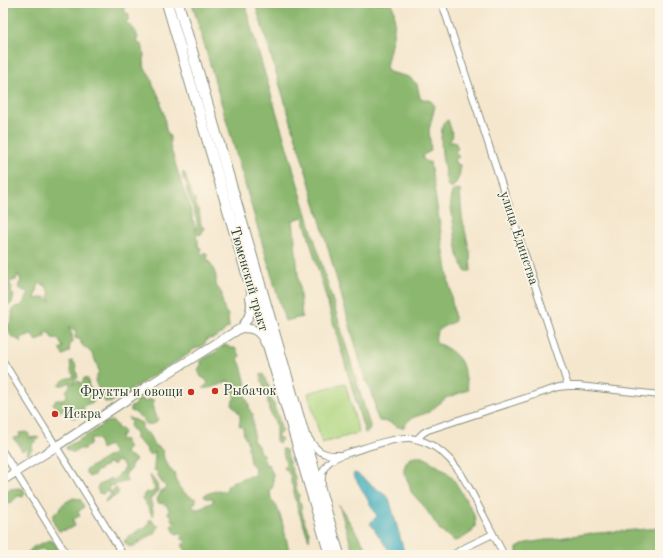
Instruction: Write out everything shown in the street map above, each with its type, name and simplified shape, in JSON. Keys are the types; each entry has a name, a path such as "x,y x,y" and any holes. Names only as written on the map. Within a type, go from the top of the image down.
{"main road":[{"name":"Тюменский тракт","path":"167,3 330,555"},
{"name":"Тюменский тракт","path":"178,3 339,555"}],"street":[{"name":"улица Единства","path":"442,3 568,386"},
{"path":"3,480 241,328 250,315 251,306 245,266"},
{"path":"241,328 252,329 259,333 271,355"},
{"path":"3,361 57,446 123,555"},
{"path":"417,439 423,433 436,428 559,387 579,386 660,395"},
{"path":"301,425 311,442 319,451 327,455 343,455"},
{"path":"324,504 322,472 329,462 343,455 394,440 402,438 417,439 436,448 448,457 457,467 504,555"},
{"path":"3,452 66,555"},
{"path":"453,555 493,534"}],"green space":[{"path":"3,3 121,3 120,4 124,7 124,12 129,14 129,19 126,23 135,31 138,38 136,42 142,45 145,69 151,77 153,85 161,101 166,130 170,137 170,146 196,231 196,219 187,191 187,184 183,179 183,172 192,196 195,199 196,206 199,209 201,225 204,228 202,233 200,235 197,234 196,237 198,240 198,246 201,248 201,253 203,255 205,252 207,254 207,258 213,268 216,276 216,285 222,294 225,311 228,315 229,328 216,337 207,339 199,348 194,349 185,357 168,366 110,403 105,402 95,381 99,371 94,358 91,353 81,344 81,340 75,338 75,330 68,327 72,334 73,342 70,345 69,352 63,355 59,349 63,347 58,339 52,338 49,333 45,332 45,338 36,341 31,334 21,338 22,342 11,336 7,326 12,319 12,311 15,307 21,306 29,294 18,287 21,280 18,274 16,280 9,282 12,288 11,292 14,296 12,303 6,306 3,304","holes":["39,283 45,285 50,293 49,298 51,302 46,297 35,299"]},
{"path":"192,3 245,3 370,426 369,431 365,433 303,217 293,220 302,317 285,321"},
{"path":"255,3 392,3 395,18 392,43 386,67 389,72 409,77 417,84 420,98 431,101 435,106 429,130 431,151 422,157 426,162 430,162 455,321 438,331 436,334 436,343 450,350 459,359 463,368 468,390 446,398 429,412 412,418 403,428 389,422 379,421 375,412 375,403 364,375 310,185"},
{"path":"448,120 453,136 449,142 455,142 458,148 455,152 459,157 455,159 455,163 460,165 459,178 452,188 447,184 441,146 443,123"},
{"path":"457,189 460,190 462,217 470,252 471,271 465,271 458,255 450,200 452,192"},
{"path":"226,345 231,348 235,348 240,355 238,359 247,388 245,395 250,411 253,414 253,440 258,446 260,453 263,454 266,465 268,464 273,474 273,487 270,490 271,499 277,507 282,521 290,555 188,554 182,545 186,541 182,539 181,533 176,534 171,526 176,521 171,520 172,515 168,514 169,509 165,504 158,503 157,499 161,490 165,490 166,487 160,480 157,471 154,470 155,451 151,455 147,453 147,449 136,439 136,432 132,430 130,425 131,422 128,418 142,423 142,430 149,434 154,445 163,451 164,459 170,470 174,472 180,489 196,499 196,502 192,506 196,509 213,502 213,498 206,498 204,495 218,490 226,491 228,485 233,481 254,476 255,468 250,463 247,441 244,436 243,428 239,425 239,414 232,405 235,397 228,381 213,387 203,388 208,383 201,377 198,370 202,363 200,362 203,359 216,352 222,346"},
{"path":"70,361 73,361 75,364 78,377 73,384 79,381 82,384 84,378 88,379 89,387 94,391 93,403 87,404 83,407 85,411 77,418 70,417 71,411 67,409 67,404 64,409 59,412 53,403 56,400 63,400 67,395 66,391 70,386 70,382 64,385 59,385 64,380 74,377 71,370"},
{"path":"263,374 272,393 271,400 278,415 282,431 277,436 282,439 279,443 276,441 276,424 269,410 268,393 265,391 260,375"},
{"path":"345,383 359,433 322,443 308,393"},
{"path":"143,399 144,402 150,399 154,400 153,410 158,419 156,423 147,425 145,421 136,413 131,411 130,407 134,406 137,400"},
{"path":"113,421 117,425 117,428 123,430 124,433 121,435 120,441 124,439 129,448 125,452 129,457 133,457 136,460 132,463 130,470 127,472 125,477 128,481 109,486 109,490 112,492 115,487 118,490 118,494 105,503 106,499 112,494 106,490 103,494 99,493 97,488 99,485 111,478 113,481 120,473 122,473 125,469 122,463 116,461 115,464 111,465 109,462 94,475 89,477 86,470 114,453 109,445 101,449 99,440 91,438 90,444 84,449 79,449 74,453 67,450 66,447 91,433 106,422"},
{"path":"26,432 29,434 29,438 39,438 32,444 32,449 28,454 26,448 22,451 19,446 19,442 16,442 13,438 20,437 19,433"},
{"path":"282,449 286,450 295,477 296,488 299,495 298,500 301,503 301,509 309,532 309,540 294,497 291,477 284,468 286,463"},
{"path":"413,457 422,457 427,459 448,473 454,480 473,512 475,527 472,532 455,541 440,530 423,505 411,492 409,483 404,474 406,463"},
{"path":"150,475 157,484 158,490 152,498 150,498 154,515 152,515 143,498 146,492 152,492 155,489"},
{"path":"10,489 23,489 25,492 23,497 18,496 12,502 3,506 3,491 6,493"},
{"path":"73,498 80,499 84,507 78,512 80,516 73,519 75,526 59,531 53,521 54,514 56,511 58,512 63,504"},
{"path":"339,505 370,555 354,555"},
{"path":"149,520 152,520 155,525 159,526 156,532 132,547 128,546 124,541 135,532 148,526"},
{"path":"660,528 660,555 517,555 517,548 526,543 585,534"},
{"path":"50,540 54,542 62,555 44,555 47,553 44,549 23,555 33,547"}],"water":[{"path":"356,473 389,498 405,555 392,555 370,523 377,516 353,474"}],"place":[{"name":"Рыбачок","path":"215,391"},
{"name":"Фрукты и овощи","path":"191,392"},
{"name":"Искра","path":"55,414"}]}
